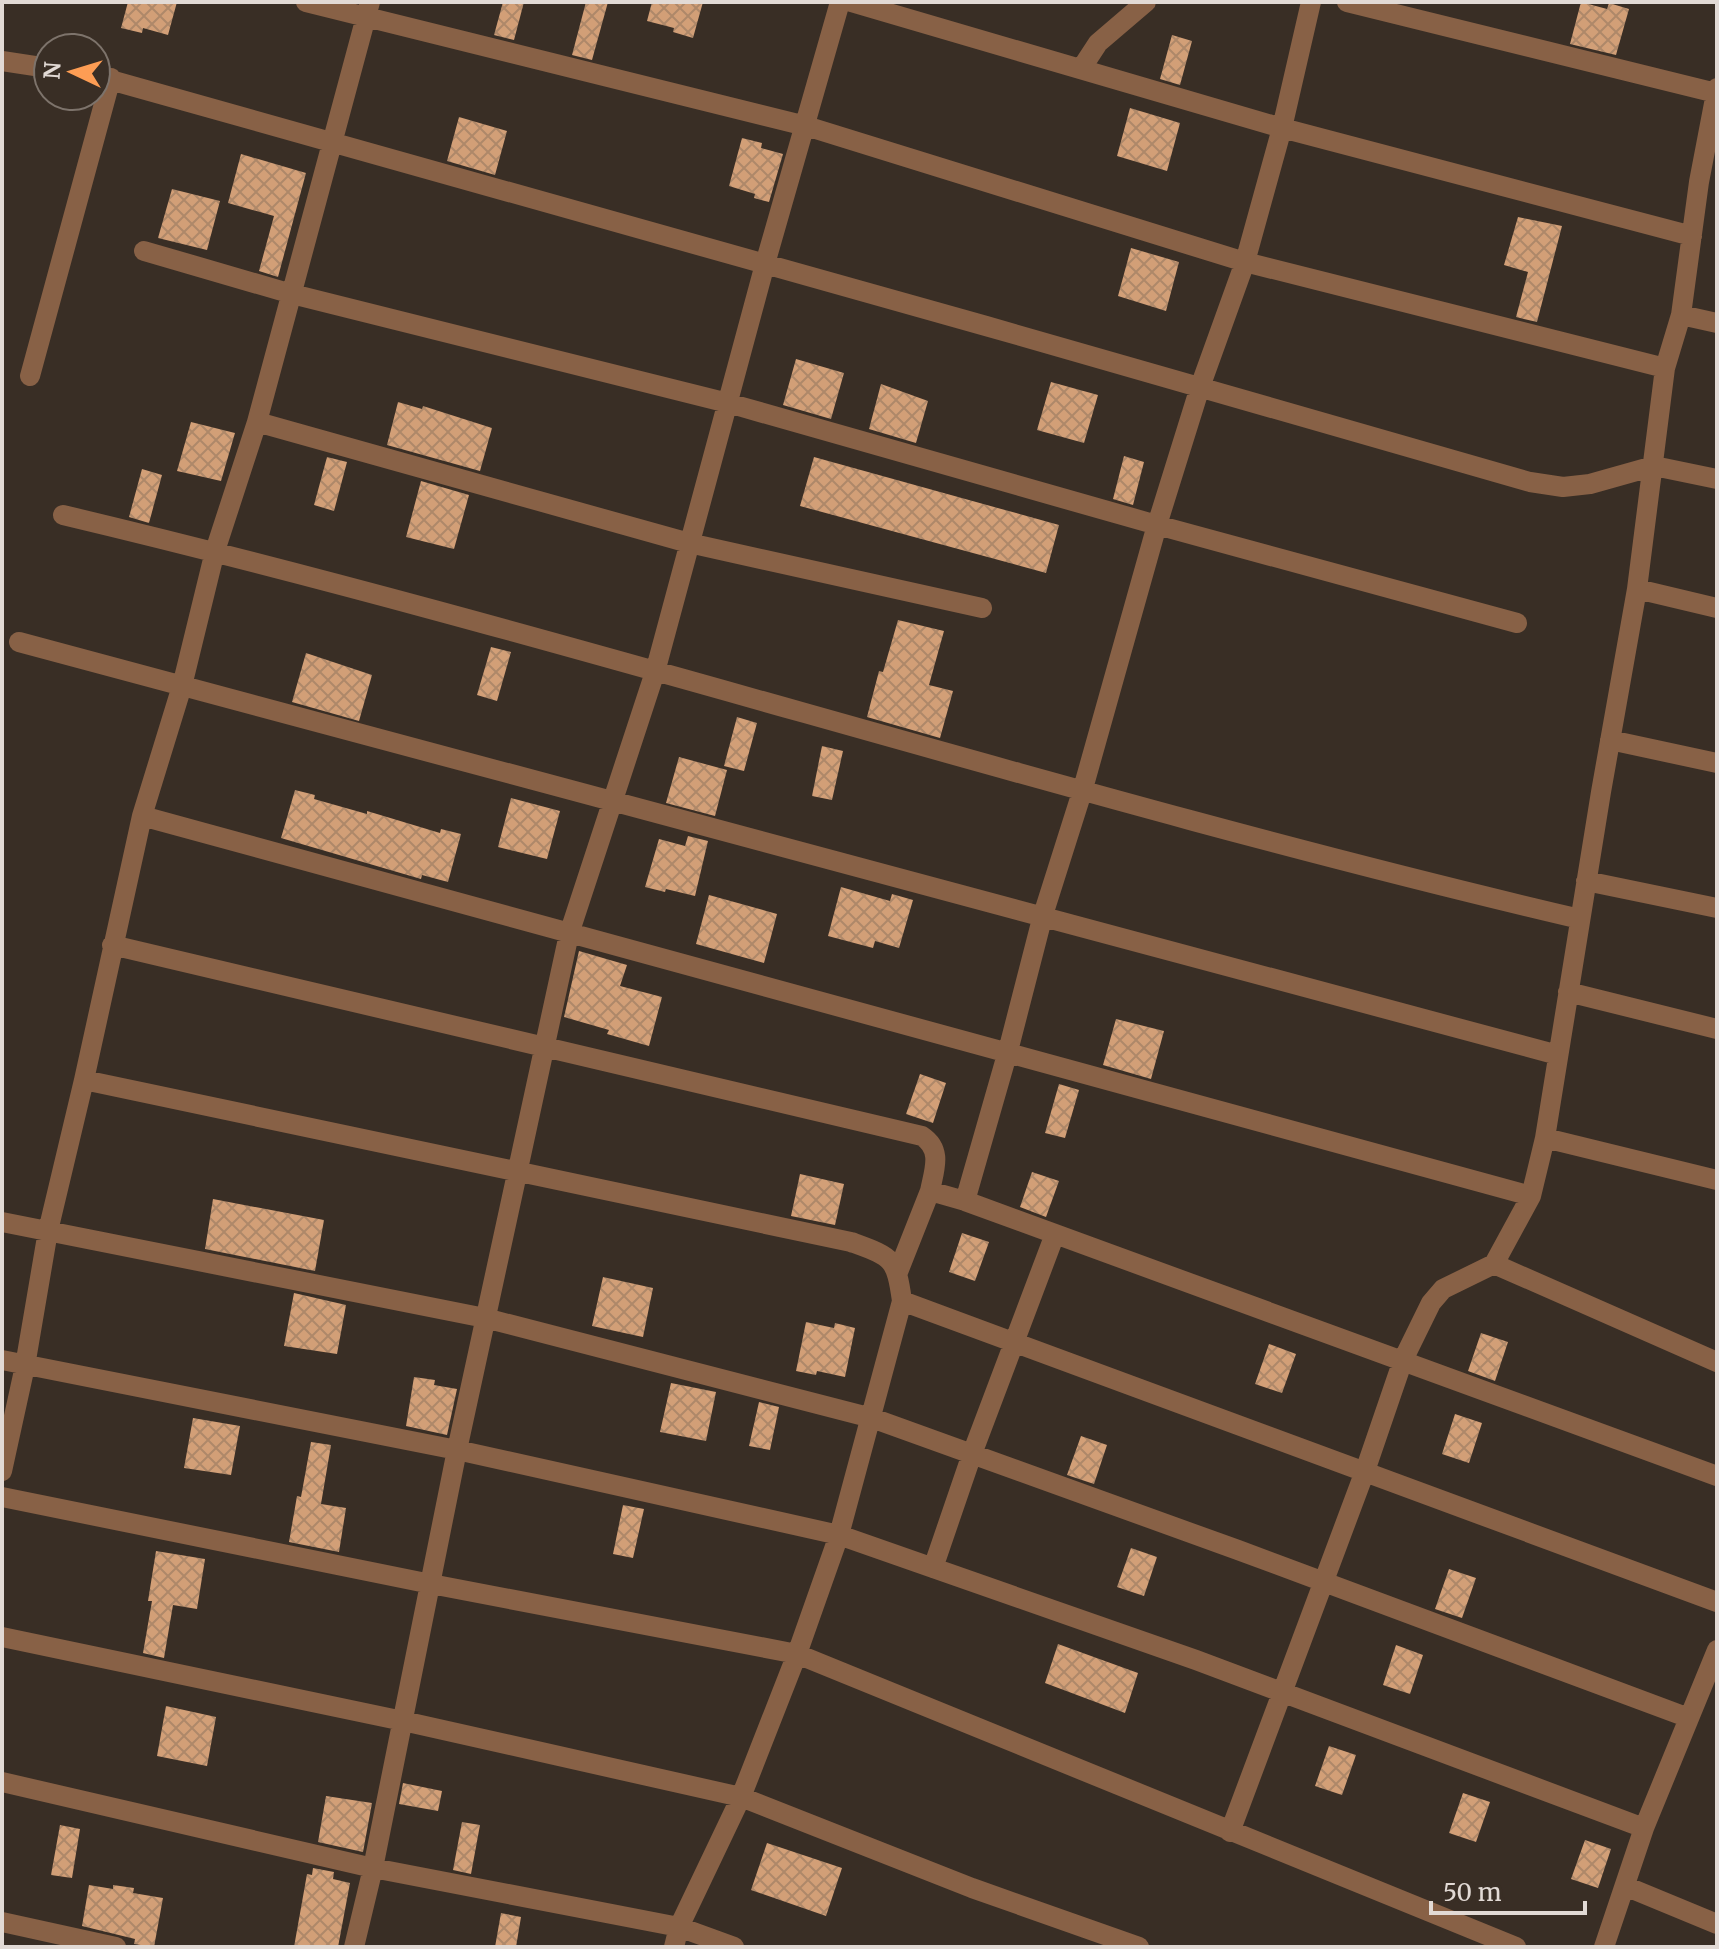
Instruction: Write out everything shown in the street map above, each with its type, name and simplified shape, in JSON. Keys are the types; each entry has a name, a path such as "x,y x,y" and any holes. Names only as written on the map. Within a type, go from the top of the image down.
{"street":[{"path":"306,2 367,10 806,126 1245,262 1665,368"},
{"path":"354,1947 373,1868 485,1318 519,1174 543,1047 569,934 655,672 765,264 840,2"},
{"path":"851,2 1282,128 1692,236"},
{"path":"1081,69 1098,43 1146,2"},
{"path":"965,1201 1043,915 1082,792 1157,525 1200,387 1245,262 1282,128 1311,2"},
{"path":"1230,1832 1365,1471 1403,1360 1431,1303 1443,1289 1494,1264 1531,1196 1545,1138 1637,589 1665,368 1681,315 1692,236 1708,184 1716,90 1347,2"},
{"path":"2,1471 25,1366 48,1231 142,816 182,686 215,551 257,422 367,10"},
{"path":"2,61 32,66"},
{"path":"112,79 1530,482 1563,487 1590,484 1654,466 1717,479"},
{"path":"30,376 95,112"},
{"path":"144,251 292,294 728,403 1517,623"},
{"path":"1681,315 1717,323"},
{"path":"257,422 689,543 982,608"},
{"path":"63,515 215,551 1082,792 1463,892 1580,919"},
{"path":"1637,589 1717,608"},
{"path":"19,642 1558,1055"},
{"path":"1610,740 1717,763"},
{"path":"142,816 1531,1196"},
{"path":"1586,881 1717,908"},
{"path":"112,945 922,1136 934,1146 936,1156 930,1191 898,1272"},
{"path":"1568,992 1717,1029"},
{"path":"84,1080 851,1242 889,1257 898,1272 902,1301 839,1535 741,1797 679,1927 674,1947"},
{"path":"1545,1138 1717,1180"},
{"path":"930,1191 965,1201 1717,1476"},
{"path":"2,1222 485,1318 872,1418 1689,1718"},
{"path":"933,1568 972,1454 1055,1234"},
{"path":"1494,1264 1717,1362"},
{"path":"902,1301 1717,1602"},
{"path":"2,1360 457,1450 839,1535 1281,1692 1644,1828"},
{"path":"2,1497 797,1654 1516,1947"},
{"path":"2,1637 403,1721 741,1797 972,1888 1139,1947"},
{"path":"1604,1947 1644,1828 1689,1718 1713,1672 1717,1650"},
{"path":"2,1782 373,1868 679,1927 734,1947"},
{"path":"1625,1886 1717,1924"},
{"path":"2,1922 116,1947"}],"building":[{"path":"128,2 177,2 168,35 143,28 142,33 121,28"},
{"path":"503,2 524,2 514,40 494,35"},
{"path":"586,2 608,2 592,60 572,55"},
{"path":"652,2 703,2 693,38 673,32 674,28 647,21"},
{"path":"1581,2 1607,9 1609,3 1629,9 1616,55 1570,44"},
{"path":"1172,35 1192,41 1180,85 1160,79"},
{"path":"1130,108 1180,123 1167,171 1117,156"},
{"path":"459,117 507,131 495,175 447,161"},
{"path":"742,138 762,143 761,148 783,154 769,202 729,186"},
{"path":"241,154 306,173 278,277 259,271 274,216 228,203"},
{"path":"172,189 220,201 207,250 158,238"},
{"path":"1518,217 1562,226 1537,322 1516,317 1528,272 1504,265"},
{"path":"1131,248 1179,262 1166,311 1118,296"},
{"path":"796,359 844,373 831,419 783,405"},
{"path":"1051,382 1098,395 1084,443 1037,430"},
{"path":"881,384 928,401 916,443 869,429"},
{"path":"398,402 422,409 423,406 492,428 480,471 387,445"},
{"path":"191,422 235,433 221,481 177,471"},
{"path":"1124,456 1144,462 1133,505 1113,499"},
{"path":"327,457 347,462 334,511 314,505"},
{"path":"814,457 1059,525 1046,573 800,506"},
{"path":"142,469 162,475 149,523 129,517"},
{"path":"421,481 469,495 454,549 406,537"},
{"path":"898,620 944,631 929,685 953,691 940,738 867,717 879,671 883,672"},
{"path":"491,647 511,652 497,701 477,695"},
{"path":"306,653 372,675 359,721 292,702"},
{"path":"737,717 757,723 744,771 724,766"},
{"path":"822,746 843,751 832,800 812,796"},
{"path":"679,757 727,770 715,816 666,803"},
{"path":"295,790 315,795 314,799 367,814 367,811 440,833 441,829 461,834 448,882 422,875 421,879 281,838"},
{"path":"511,798 560,811 547,859 498,847"},
{"path":"688,836 708,841 695,896 645,887 659,839 685,846"},
{"path":"841,887 890,901 892,894 913,900 899,948 875,941 873,948 828,936"},
{"path":"709,895 777,914 764,963 696,944"},
{"path":"579,951 627,965 620,986 662,997 649,1046 564,1017"},
{"path":"1116,1019 1164,1031 1151,1079 1103,1065"},
{"path":"920,1074 946,1083 933,1123 906,1114"},
{"path":"1059,1084 1079,1090 1065,1138 1045,1133"},
{"path":"1032,1172 1059,1181 1046,1217 1020,1207"},
{"path":"800,1174 844,1184 835,1225 791,1216"},
{"path":"213,1199 324,1220 315,1271 205,1249"},
{"path":"962,1233 989,1242 975,1281 949,1272"},
{"path":"603,1277 653,1288 643,1337 592,1326"},
{"path":"294,1293 346,1305 337,1354 284,1346"},
{"path":"806,1322 834,1328 835,1323 855,1328 845,1377 817,1371 816,1375 796,1371"},
{"path":"1481,1333 1508,1342 1495,1381 1468,1371"},
{"path":"1269,1344 1296,1354 1282,1393 1255,1384"},
{"path":"414,1377 435,1380 434,1385 457,1389 447,1435 406,1426"},
{"path":"671,1383 716,1392 706,1441 660,1432"},
{"path":"759,1402 779,1407 770,1450 749,1446"},
{"path":"1455,1414 1482,1423 1469,1463 1442,1454"},
{"path":"193,1418 240,1426 231,1475 184,1468"},
{"path":"1081,1436 1107,1445 1094,1484 1067,1475"},
{"path":"311,1442 331,1445 321,1504 346,1508 339,1552 289,1542"},
{"path":"623,1505 644,1509 633,1558 613,1554"},
{"path":"1131,1548 1157,1557 1144,1596 1117,1587"},
{"path":"156,1551 205,1559 197,1609 173,1605 164,1658 143,1653"},
{"path":"1449,1569 1476,1578 1462,1618 1435,1609"},
{"path":"1058,1644 1138,1673 1125,1713 1045,1683"},
{"path":"1396,1645 1423,1655 1410,1694 1383,1685"},
{"path":"166,1706 216,1717 207,1766 157,1756"},
{"path":"1329,1746 1356,1755 1342,1795 1315,1786"},
{"path":"403,1783 442,1791 438,1811 399,1804"},
{"path":"1463,1793 1490,1802 1476,1842 1449,1833"},
{"path":"326,1796 372,1803 363,1852 318,1842"},
{"path":"462,1822 480,1825 471,1874 453,1870"},
{"path":"60,1825 80,1829 72,1878 51,1875"},
{"path":"1585,1840 1611,1849 1598,1888 1571,1879"},
{"path":"767,1843 842,1868 826,1916 751,1890"},
{"path":"313,1868 334,1872 333,1879 350,1883 338,1947 294,1947 307,1874 312,1875"},
{"path":"89,1885 134,1888 133,1893 163,1898 154,1947 134,1944 135,1939 82,1926"},
{"path":"501,1913 521,1917 516,1947 495,1947"}]}
